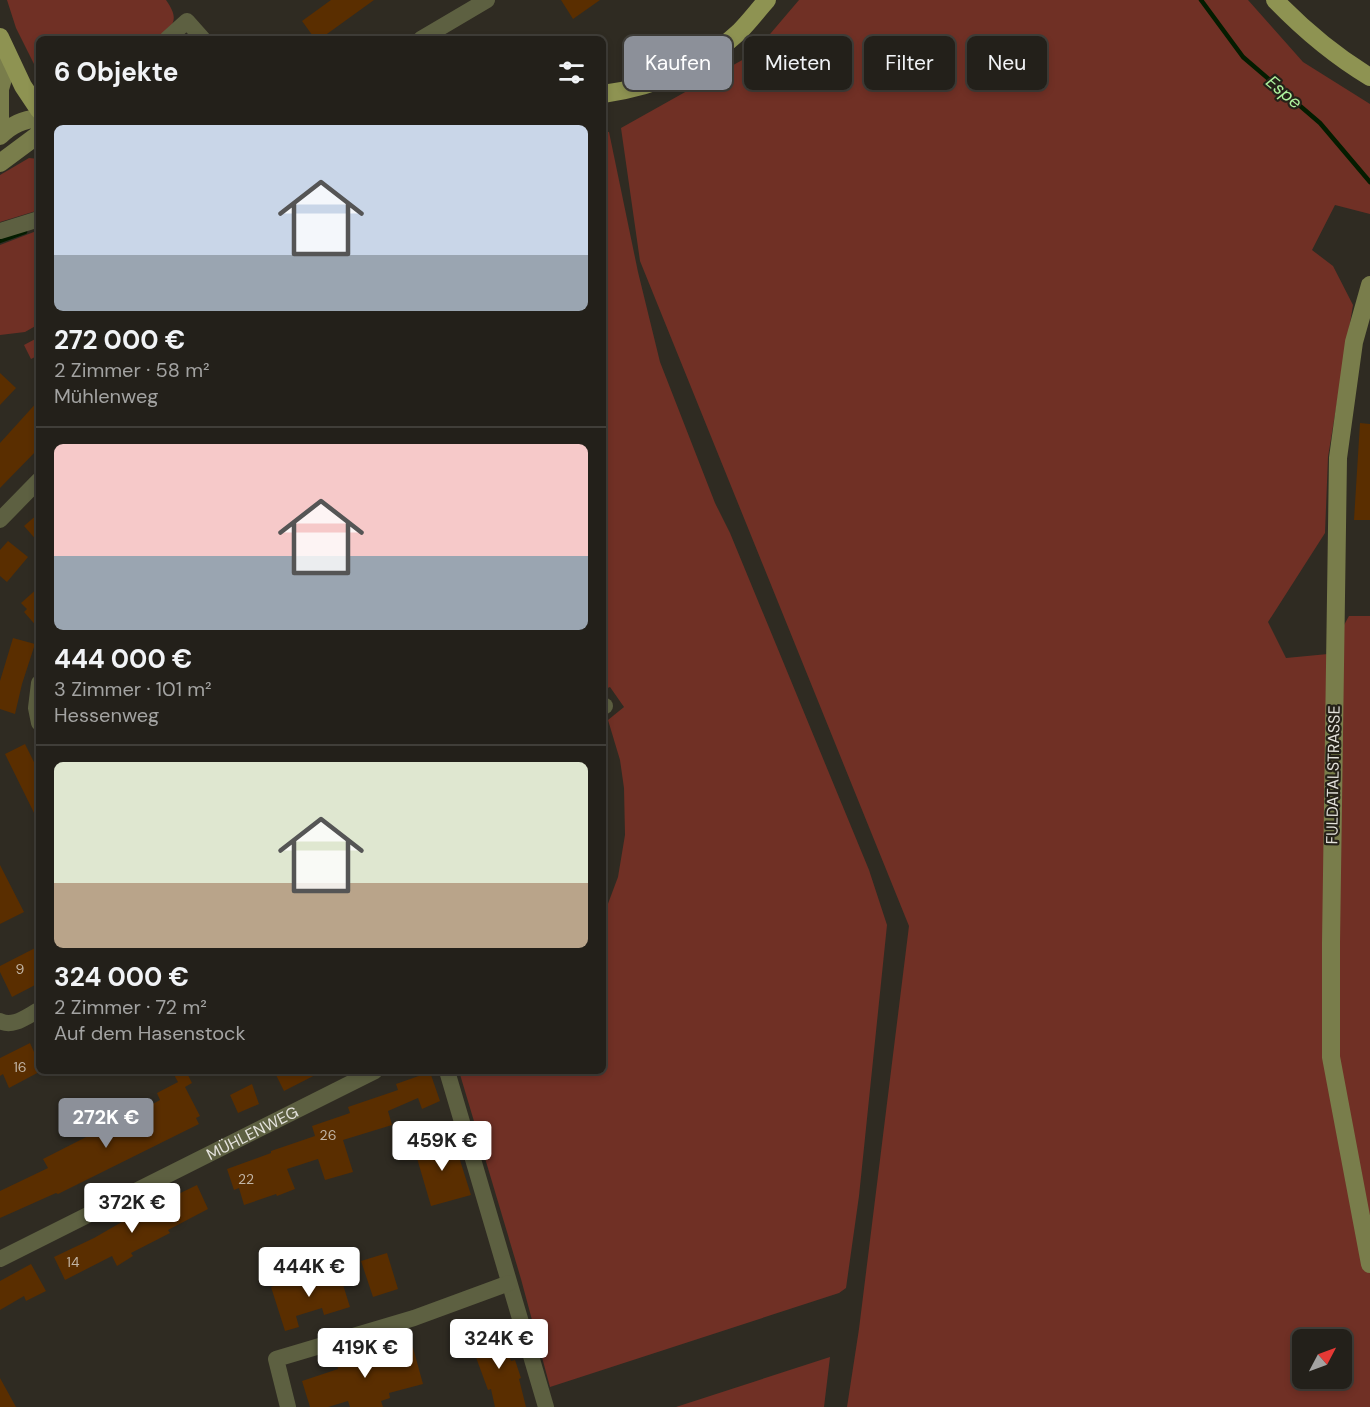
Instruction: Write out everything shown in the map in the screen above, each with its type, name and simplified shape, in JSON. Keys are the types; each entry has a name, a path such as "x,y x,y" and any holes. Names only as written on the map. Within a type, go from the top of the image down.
{"main road":[{"path":"606,94 662,81 702,61 739,32 766,0"},
{"path":"1275,0 1317,39 1370,77"},
{"path":"0,37 23,86 36,106"},
{"path":"0,121 0,89 9,59"},
{"path":"0,136 23,120 36,118"},
{"path":"0,163 36,136"},
{"name":"FULDATALSTRASSE","path":"1370,285 1354,342 1338,458 1331,943 1331,1057 1370,1264"}],"street":[{"path":"426,36 488,0"},
{"path":"170,36 187,21 200,36"},
{"path":"0,231 36,220"},
{"path":"3,511 36,483"},
{"path":"0,1021 15,1023 36,1012"},
{"name":"MÜHLENWEG","path":"0,1259 369,1074"},
{"path":"448,1074 546,1407"},
{"path":"288,1407 276,1359 414,1318 509,1283"}],"shaded area":[{"path":"7,0 166,0 174,17 171,26 161,36 36,36 36,68 16,28"},
{"path":"799,0 1248,0 1303,62 1370,104 1370,214 1335,205 1312,250 1333,266 1353,305 1328,457 1325,533 1268,622 1286,658 1328,654 1349,616 1370,616 1370,1407 847,1407 859,1329 909,926 640,261 621,128 689,90 732,90 732,66 744,59 744,90 852,90 852,36 768,36"},
{"path":"606,132 609,132 638,272 660,362 715,503 730,533 869,870 887,925 859,1196 846,1288 839,1293 550,1387 521,1279 460,1074 606,1074 606,909 618,877 625,835 624,788 620,760 608,720 624,707 610,687 606,689"},
{"path":"29,158 36,159 36,211 0,222 0,175"},
{"path":"36,231 36,326 25,332 0,335 0,245"},
{"path":"36,339 36,356 31,359 24,345"},
{"path":"830,1357 824,1407 676,1407"}],"building":[{"path":"331,0 374,0 324,36 313,36 302,21"},
{"path":"561,0 600,0 573,19"},
{"path":"0,373 16,388 0,405"},
{"path":"36,403 36,451 0,488 0,443"},
{"path":"1360,423 1370,424 1370,520 1354,520"},
{"path":"36,516 36,540 24,526"},
{"path":"8,541 28,557 7,582 0,576 0,550"},
{"path":"36,590 36,626 24,612 27,609 21,603"},
{"path":"13,638 35,644 15,714 0,709 0,681"},
{"path":"25,744 36,766 36,817 5,754"},
{"path":"0,865 24,912 0,924"},
{"path":"36,948 36,985 12,997 0,972 0,966"},
{"path":"30,1043 36,1056 36,1074 9,1088 3,1074 0,1076 0,1058"},
{"path":"174,1074 188,1074 192,1083 185,1087 200,1116 196,1118 199,1124 58,1194 0,1218 0,1191 48,1168 43,1159 90,1135 88,1131 107,1122 114,1137 146,1123 140,1111 160,1100 157,1093 178,1082"},
{"path":"276,1074 317,1074 284,1091"},
{"path":"431,1074 440,1101 422,1109 418,1098 388,1111 392,1125 343,1140 353,1172 325,1180 318,1159 287,1169 295,1189 244,1205 239,1188 234,1190 227,1169 315,1136 312,1126 350,1113 348,1107 398,1090 396,1084"},
{"path":"252,1084 259,1104 238,1113 230,1095"},
{"path":"453,1138 471,1195 431,1206 414,1148"},
{"path":"197,1185 208,1209 168,1230 170,1233 131,1253 133,1256 117,1266 112,1256 65,1280 54,1257 94,1238 147,1205 151,1213 173,1203 170,1198"},
{"path":"387,1253 398,1289 373,1297 361,1261"},
{"path":"31,1264 46,1291 26,1301 24,1296 0,1310 0,1281"},
{"path":"339,1272 350,1307 324,1315 322,1308 296,1316 299,1327 285,1331 271,1287 300,1278 302,1285"},
{"path":"500,1329 511,1361 515,1360 521,1378 519,1379 526,1407 495,1407 491,1389 488,1390 470,1341"},
{"path":"412,1344 423,1384 389,1393 390,1398 381,1401 383,1407 350,1407 348,1401 328,1407 310,1407 302,1381 338,1369 336,1361 366,1351 367,1355"},
{"path":"0,1378 16,1407 0,1407"}],"waterway":[{"name":"Espe","path":"1201,0 1243,57 1320,123 1370,182"},
{"path":"0,241 25,232"}]}
